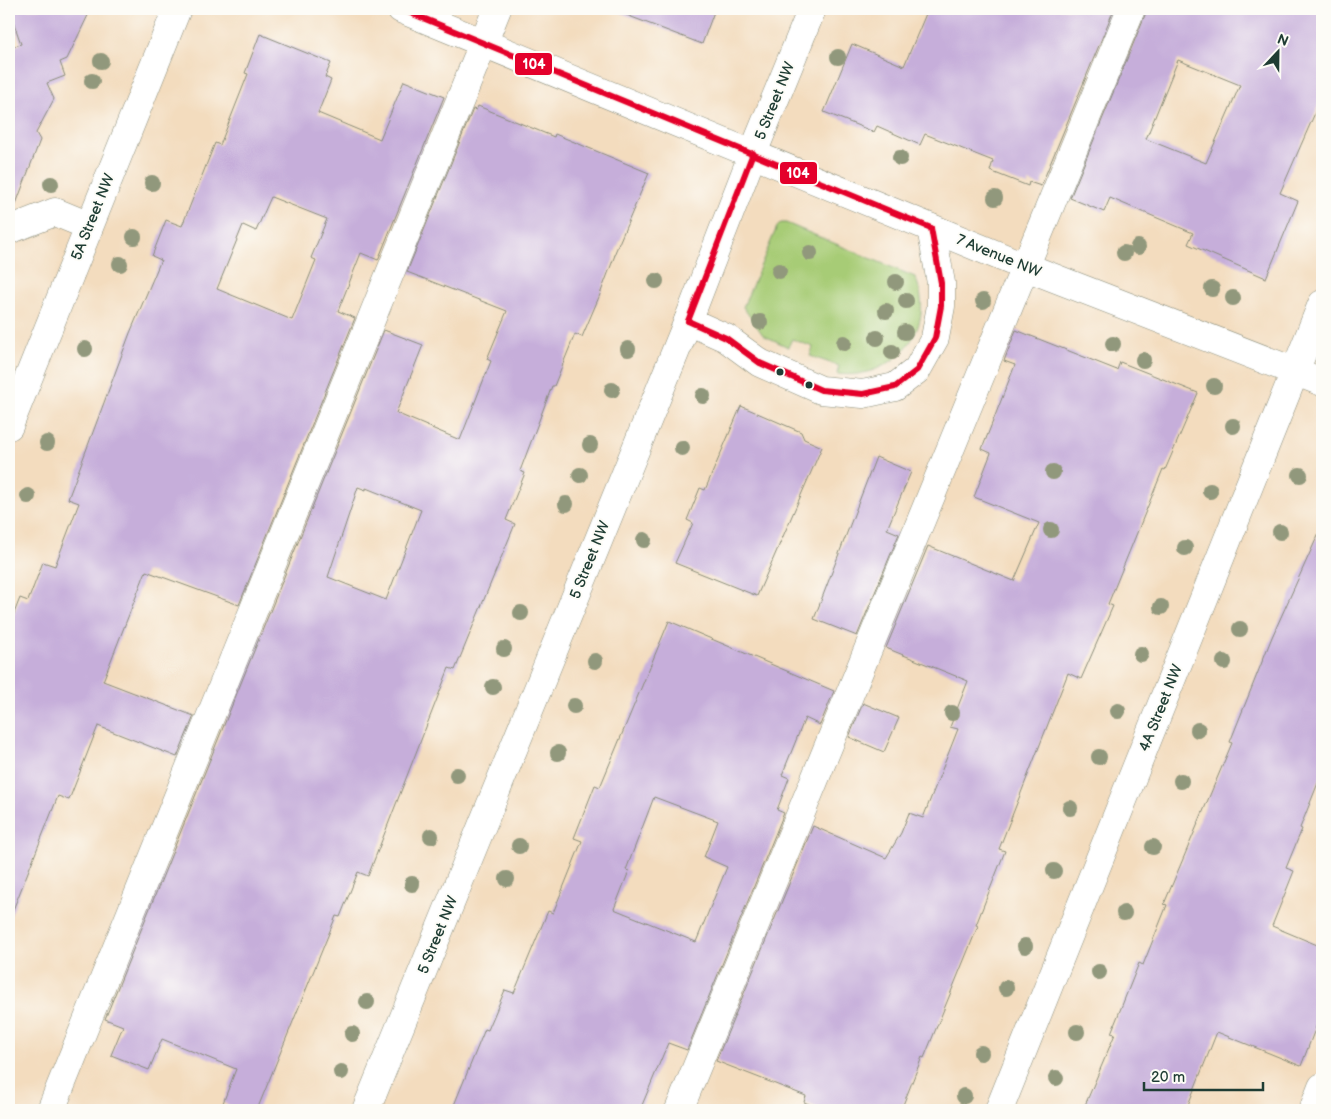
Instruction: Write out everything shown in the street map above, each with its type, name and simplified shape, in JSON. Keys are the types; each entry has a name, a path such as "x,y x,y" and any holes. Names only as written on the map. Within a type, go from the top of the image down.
{"street":[{"name":"5A Street NW","path":"9,426 177,9"},
{"name":"7 Avenue NW","path":"401,9 1026,267 1322,382"},
{"path":"51,1110 497,9"},
{"name":"5 Street NW","path":"366,1110 688,321 753,153 812,9"},
{"path":"679,1110 1131,9"},
{"path":"9,230 55,212 89,226"},
{"path":"688,321 726,338 760,363 821,390 863,394 895,387 917,370 935,338 941,306 941,283 931,228"},
{"name":"4A Street NW","path":"999,1110 1297,371 1322,304"},
{"path":"1313,1110 1322,1088"}],"green space":[{"path":"781,223 786,223 915,277 921,297 921,316 915,333 906,348 892,360 876,369 857,374 837,374 839,366 810,356 813,347 792,339 788,347 763,335 743,307 777,227"}],"building":[{"path":"9,9 91,9 67,59 60,62 65,76 47,83 54,99 36,133 40,140 13,212 9,213 9,48 21,44"},
{"path":"617,9 715,9 702,44 616,11"},
{"path":"928,9 1114,9 1041,186 1029,182 1028,186 990,171 993,161 925,134 920,145 877,126 874,132 824,112 852,44 904,66"},
{"path":"1146,9 1322,9 1322,97 1280,193 1298,201 1266,278 1188,244 1193,233 1110,198 1104,212 1070,198","holes":["1178,60 1240,85 1206,163 1146,139"]},
{"path":"260,34 331,63 325,77 331,80 318,113 380,139 404,81 444,97 378,260 361,253 338,311 355,318 239,605 146,571 103,681 194,716 177,757 98,726 69,800 58,796 11,915 9,915 9,626 20,598 28,601 43,562 55,566 79,503 68,499 130,333 161,260 152,256 166,220 182,226 215,143 220,145 248,74 245,73","holes":["271,197 327,219 311,258 316,260 292,320 217,289 243,225 256,231"]},
{"path":"478,106 554,137 555,134 649,173 582,337 575,334 554,386 552,386 520,471 525,473 506,520 515,524 455,670 449,668 368,876 358,872 340,917 336,916 257,1110 243,1110 223,1103 236,1069 162,1039 149,1070 111,1055 123,1026 105,1019 384,330 423,345 396,413 460,440 491,361 487,359 507,311 407,272 473,109 476,110","holes":["358,487 366,490 366,488 421,510 386,600 328,577"]},
{"path":"1016,330 1117,370 1120,362 1198,393 1165,470 1163,469 1108,604 1113,606 1081,679 1068,673 999,849 1005,851 976,925 978,926 901,1110 823,1110 804,1102 806,1096 716,1061 813,826 886,858 901,833 909,813 923,818 958,729 950,727 968,681 886,648 928,546 1014,581 1039,523 974,497 991,453 982,449 1015,365 1004,361"},
{"path":"741,406 801,432 804,439 822,447 757,596 675,563 693,523 687,520 700,488 705,490"},
{"path":"876,457 911,472 887,529 899,534 857,636 814,619"},
{"path":"1322,526 1322,773 1286,868 1294,871 1272,926 1322,947 1322,1011 1301,1066 1217,1032 1186,1110 1083,1110 1115,1034 1111,1033 1139,963 1143,965 1167,905 1164,904 1232,743 1230,742 1272,637"},
{"path":"669,621 834,691 820,725 805,718 782,775 789,778 777,810 784,813 687,1050 668,1043 640,1110 452,1110 485,1029 488,1030 505,990 514,993 548,911 553,913 582,841 574,838 595,785 600,787","holes":["654,797 718,821 704,857 727,867 696,942 614,909 629,871 626,870"]},
{"path":"863,703 899,718 884,752 849,737"}],"transit line":[{"name":"104","path":"401,9 931,228"},
{"name":"104","path":"688,321 753,153"},
{"name":"104","path":"688,321 726,338 760,363 821,390 863,394 895,387 917,370 935,338 941,306 941,283 931,228"}]}
